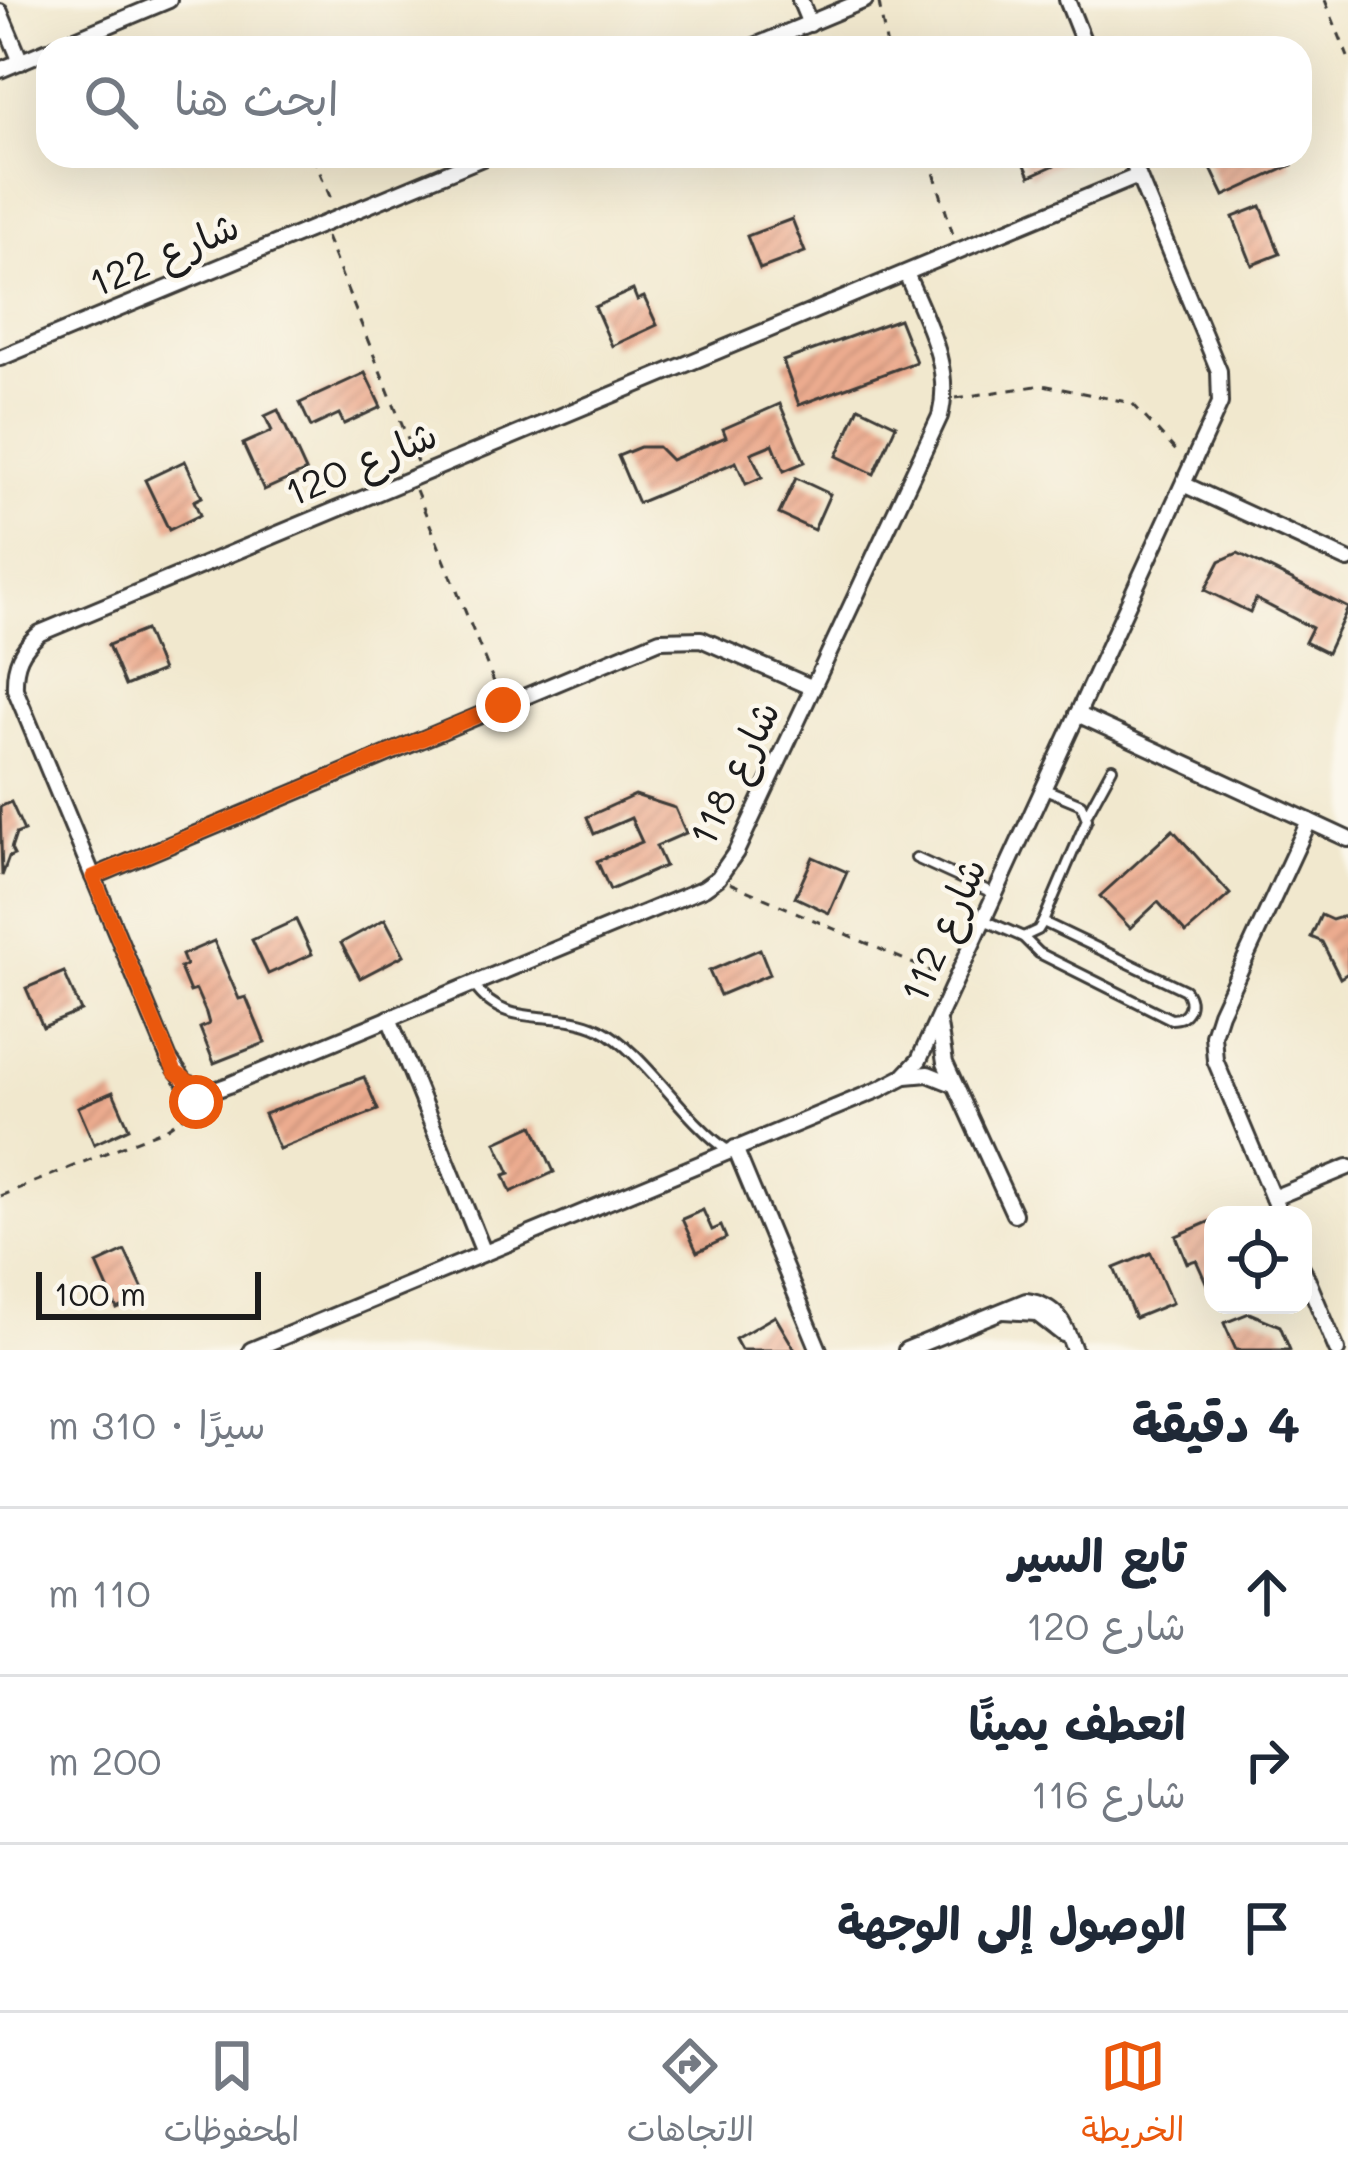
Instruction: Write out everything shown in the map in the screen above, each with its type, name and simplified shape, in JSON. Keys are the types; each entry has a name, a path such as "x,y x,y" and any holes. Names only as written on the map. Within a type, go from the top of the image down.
{"street":[{"path":"82,36 169,0"},
{"path":"800,0 810,23"},
{"path":"779,36 865,0"},
{"path":"1066,0 1081,36"},
{"path":"0,12 21,62"},
{"path":"0,70 36,56"},
{"name":"شارع 122","path":"0,358 458,168"},
{"name":"شارع 112","path":"903,1077 919,1060 939,1021 1220,403 1219,371 1135,168"},
{"name":"شارع 120","path":"200,1089 186,1083 169,1059 15,689 19,657 27,643 40,633 1138,176"},
{"path":"906,273 943,367 944,400"},
{"name":"شارع 118","path":"200,1089 229,1084 718,878 736,852 944,400"},
{"path":"1185,485 1348,560"},
{"path":"93,877 659,640 680,637 721,646 813,688"},
{"path":"1077,714 1348,838"},
{"path":"1276,1206 1215,1060 1214,1035 1309,821"},
{"path":"389,1018 484,1253"},
{"path":"939,1021 953,1084 1014,1214"},
{"path":"251,1350 289,1343 484,1253 903,1077 928,1074 953,1084"},
{"path":"732,1149 819,1350"},
{"path":"1273,1198 1348,1167"},
{"path":"1312,1290 1337,1350"},
{"path":"906,1350 1016,1302 1045,1305 1060,1317 1072,1346"}],"lane":[{"path":"1023,937 1038,930 1087,813 1112,768"},
{"path":"1043,788 1081,804 1087,813"},
{"path":"916,858 995,894"},
{"path":"984,920 1171,1019 1189,1010 1185,990 1042,922"},
{"path":"473,983 481,996 506,1013 586,1024 614,1037 694,1124 732,1149"}],"path":[{"path":"879,0 885,36"},
{"path":"1325,0 1348,57"},
{"path":"318,168 338,217"},
{"path":"933,168 958,251"},
{"path":"321,224 503,705"},
{"path":"944,400 1042,385 1132,403 1195,465"},
{"path":"718,878 956,982"},
{"path":"0,1196 178,1122 189,1113 200,1089"}],"building":[{"path":"1211,168 1285,168 1224,196"},
{"path":"1261,206 1280,254 1252,265 1233,217"},
{"path":"792,219 805,252 760,269 747,236"},
{"path":"633,290 637,300 644,297 657,325 612,346 595,307"},
{"path":"899,319 916,362 799,405 783,361"},
{"path":"365,373 381,407 344,424 339,414 311,427 300,403"},
{"path":"780,404 805,462 784,471 773,444 751,453 762,477 746,484 736,462 638,503 618,456 640,447 658,447 671,460 726,437 723,429"},
{"path":"859,407 896,425 874,474 837,456"},
{"path":"278,410 306,471 264,490 243,444 272,431 265,416"},
{"path":"185,461 202,497 194,501 200,515 169,530 145,480"},
{"path":"796,478 830,494 814,530 779,514"},
{"path":"1238,553 1348,608 1327,653 1305,642 1312,628 1256,599 1250,612 1205,590 1220,561"},
{"path":"145,630 162,671 125,686 108,645"},
{"path":"635,795 675,808 686,833 656,846 665,866 610,890 597,861 642,842 631,818 594,834 587,817"},
{"path":"11,802 24,831 16,834 14,855 2,876 0,807"},
{"path":"1173,830 1230,894 1186,933 1158,902 1130,928 1100,896"},
{"path":"813,857 847,872 829,913 795,897"},
{"path":"1321,915 1332,920 1348,915 1348,973 1340,978 1322,942 1311,937"},
{"path":"385,919 404,955 360,978 341,943"},
{"path":"296,920 312,954 268,974 252,940"},
{"path":"214,941 265,1043 214,1063 200,1028 209,1024 206,1013 180,968 186,965 182,955"},
{"path":"760,949 770,974 720,995 709,971"},
{"path":"64,972 81,1011 43,1027 26,988"},
{"path":"364,1077 378,1110 279,1149 264,1114"},
{"path":"113,1092 129,1128 94,1144 78,1107"},
{"path":"533,1125 554,1172 511,1192 504,1175 510,1173 496,1142"},
{"path":"703,1210 712,1230 721,1226 726,1238 697,1252 682,1219"},
{"path":"1204,1224 1204,1278 1196,1260 1187,1263 1176,1236"},
{"path":"125,1251 146,1296 117,1309 97,1264"},
{"path":"1151,1253 1172,1303 1135,1318 1114,1268"},
{"path":"1251,1314 1280,1326 1290,1350 1236,1350 1224,1323"},
{"path":"775,1316 795,1350 741,1350 735,1339"}],"route":[{"path":"196,1102 200,1089 175,1072 93,877 503,705"}]}
